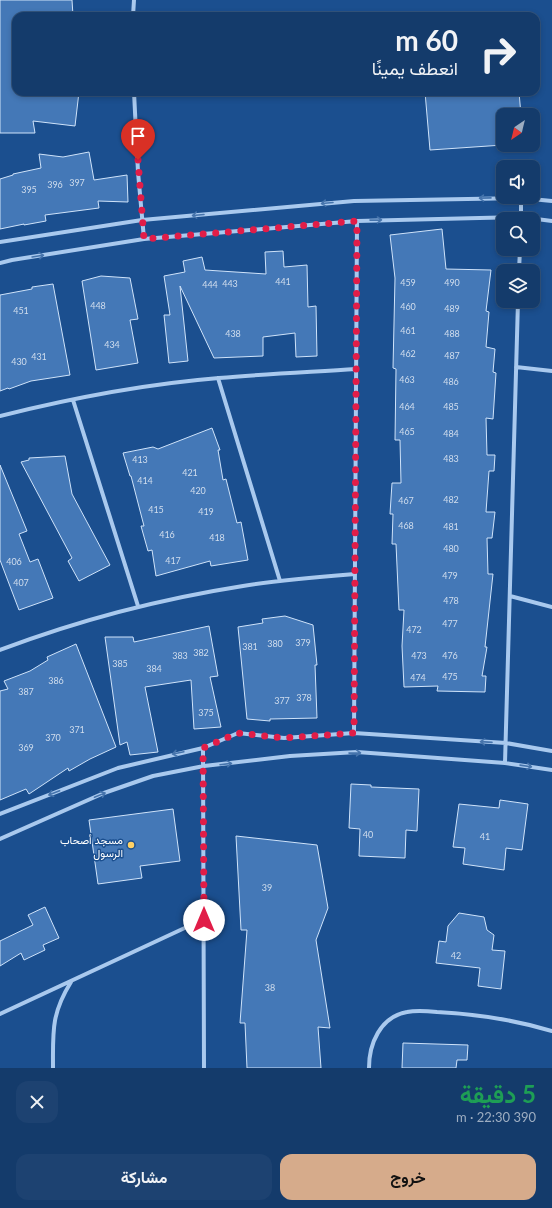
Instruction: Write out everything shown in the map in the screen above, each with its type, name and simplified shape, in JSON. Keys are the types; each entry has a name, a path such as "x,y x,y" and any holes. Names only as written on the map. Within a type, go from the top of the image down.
{"street":[{"path":"133,12 134,0"},
{"path":"134,96 144,239"},
{"path":"0,242 142,220 354,201 496,198"},
{"path":"540,200 552,202"},
{"path":"0,263 144,239 357,221 496,218"},
{"path":"540,220 552,221"},
{"path":"354,733 357,221"},
{"path":"505,764 518,308"},
{"path":"516,367 552,371"},
{"path":"0,416 73,400 218,378 356,369"},
{"path":"218,378 280,580"},
{"path":"73,400 138,606"},
{"path":"0,650 74,624 138,606 209,591 280,580 355,574"},
{"path":"510,596 552,607"},
{"path":"0,814 118,768 203,748 238,733 284,738 354,733 506,743 552,751"},
{"path":"203,748 204,1068"},
{"path":"0,839 104,793 153,776 204,766 290,756 357,752 505,764 552,770"},
{"path":"0,1014 204,920"},
{"path":"53,1068 53,1031 56,1013 62,996 72,981"},
{"path":"369,1068 370,1048 378,1031 386,1022 407,1012 426,1011 468,1014 531,1025 552,1032"}],"building":[{"path":"0,0 72,0 73,12 12,12 12,96 79,96 75,126 33,121 35,133 0,133"},
{"path":"425,96 519,96 520,108 496,108 496,145 430,150"},
{"path":"89,152 94,180 127,175 128,202 98,201 99,208 45,215 46,221 0,229 0,179 13,174 41,168 39,154 63,157"},
{"path":"442,229 446,269 491,270 486,311 489,312 486,347 495,349 493,372 496,373 493,419 486,418 487,455 495,455 494,471 489,471 486,512 495,512 492,538 487,538 488,574 493,574 485,647 487,647 482,676 486,676 485,692 437,691 438,686 404,687 402,646 404,610 399,610 396,544 392,544 393,514 390,514 392,483 401,483 400,440 395,440 396,369 393,368 395,278 390,235"},
{"path":"283,251 284,267 307,265 308,307 316,306 317,356 296,357 295,333 263,337 263,356 214,358 180,286 188,361 169,363 164,315 170,315 164,276 185,272 183,261 202,257 205,270 266,274 265,252"},
{"path":"101,276 130,278 138,319 130,320 138,363 96,370 82,281"},
{"path":"53,284 70,375 31,381 0,391 0,295 32,289 32,287"},
{"path":"212,428 220,450 218,450 223,480 226,479 237,523 241,522 248,560 211,566 210,561 156,576 152,550 148,551 141,526 144,526 131,476 123,453 153,447 158,449"},
{"path":"65,456 72,494 110,565 79,581 68,561 72,558 21,462 29,460 29,458"},
{"path":"0,465 27,531 19,534 30,562 38,559 53,598 19,610 0,560"},
{"path":"285,616 313,625 317,665 315,665 317,718 270,719 270,721 247,719 238,627 263,623 262,619"},
{"path":"209,626 218,676 210,677 221,727 194,729 191,680 145,687 158,752 130,755 127,742 120,745 105,637 133,637 134,642"},
{"path":"76,644 116,747 69,771 68,768 29,794 26,789 0,800 0,691 8,689 4,681 30,671 48,660 47,657"},
{"path":"351,784 371,785 371,787 419,789 417,831 406,830 405,858 359,856 360,829 349,828"},
{"path":"500,800 528,804 522,850 506,848 504,870 463,864 465,848 453,847 459,804 499,808"},
{"path":"173,809 180,861 140,866 142,878 98,884 89,820"},
{"path":"236,836 317,845 328,908 316,940 330,1028 318,1027 321,1068 247,1068 245,1023 240,1023 247,930 241,930"},
{"path":"45,907 59,938 43,945 45,950 24,960 21,953 0,966 0,941 33,925 28,915"},
{"path":"459,913 484,917 487,930 494,935 492,950 505,951 501,989 478,986 480,968 436,963 439,941 446,942 448,926"},
{"path":"403,1043 468,1045 467,1060 457,1060 456,1068 402,1068"}],"place":[{"name":"مسجد أصحاب الرسول","path":"131,845"}],"route":[{"path":"138,160 144,239 357,221 354,733 284,738 238,733 203,748 204,920"}]}
